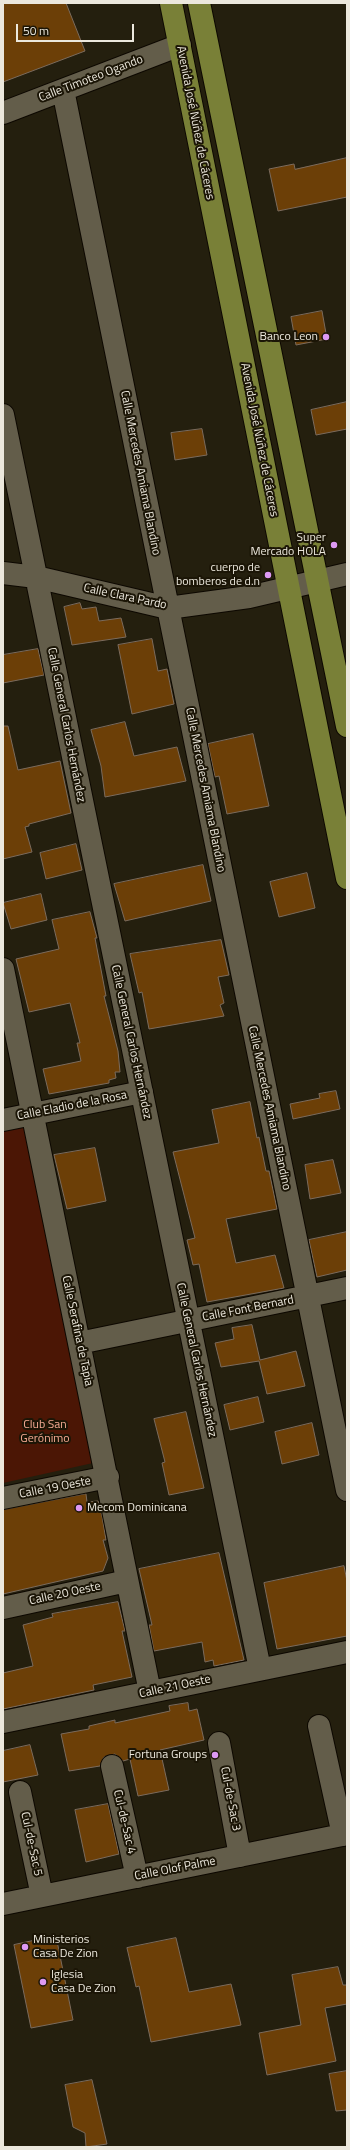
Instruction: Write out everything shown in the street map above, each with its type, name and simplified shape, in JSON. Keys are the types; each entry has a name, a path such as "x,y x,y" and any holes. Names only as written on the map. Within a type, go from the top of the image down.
{"main road":[{"name":"Avenida José Núñez de Cáceres","path":"171,3 347,878"},
{"path":"199,3 347,726"}],"street":[{"name":"Calle Timoteo Ogando","path":"3,113 180,46"},
{"name":"Calle Mercedes Amiama Blandino","path":"63,90 347,1490"},
{"name":"Calle General Carlos Hernández","path":"3,415 260,1670"},
{"name":"Calle Clara Pardo","path":"3,573 36,577 168,608 249,597 347,574"},
{"name":"Calle Serafina de Tapia","path":"3,969 6,1001 32,1114 108,1477 127,1581 150,1692"},
{"name":"Calle Eladio de la Rosa","path":"3,1120 142,1092"},
{"name":"Calle Font Bernard","path":"79,1343 347,1288"},
{"name":"Calle 19 Oeste","path":"3,1498 108,1477"},
{"name":"Calle 20 Oeste","path":"3,1608 127,1581"},
{"name":"Calle 21 Oeste","path":"3,1722 347,1652"},
{"path":"319,1726 345,1834"},
{"name":"Cul-de-Sac 3","path":"219,1743 240,1856"},
{"name":"Cul-de-Sac 4","path":"112,1766 137,1877"},
{"name":"Cul-de-Sac 5","path":"20,1792 42,1896"},
{"name":"Calle Olof Palme","path":"3,1904 345,1834"}],"green space":[{"name":"Club San Gerónimo","path":"25,1122 93,1463 3,1483 3,1127"}],"building":[{"path":"3,3 66,3 85,51 3,82"},
{"path":"347,158 347,197 278,211 269,169 294,164 295,169"},
{"path":"322,311 327,339 296,345 291,317"},
{"path":"347,402 347,429 316,435 311,410"},
{"path":"202,429 207,455 175,460 171,433"},
{"path":"80,603 82,609 96,607 99,621 121,618 126,637 72,645 64,607"},
{"path":"152,639 158,671 167,669 174,704 132,714 118,645"},
{"path":"38,649 44,675 3,683 3,655"},
{"path":"125,722 134,756 177,747 186,781 105,797 101,766 91,730"},
{"path":"3,726 8,726 18,770 60,761 71,813 29,824 29,826 25,827 32,852 3,859"},
{"path":"253,734 269,806 227,814 219,776 215,777 208,744"},
{"path":"76,844 82,870 46,879 40,853"},
{"path":"203,865 211,901 125,921 114,884"},
{"path":"307,873 315,908 279,917 270,882"},
{"path":"41,894 47,920 11,929 3,903"},
{"path":"90,912 97,938 95,938 106,996 104,996 118,1051 120,1072 115,1072 116,1078 109,1080 109,1083 49,1094 43,1069 81,1061 77,1043 80,1043 70,1003 29,1012 16,959 59,949 52,920"},
{"path":"221,940 229,975 218,977 224,1003 220,1005 224,1016 149,1029 142,992 139,993 130,954"},
{"path":"336,1091 340,1109 293,1119 290,1104 320,1098 319,1094"},
{"path":"250,1102 257,1138 259,1137 266,1171 269,1171 277,1209 226,1219 236,1263 275,1255 284,1288 207,1302 199,1264 193,1265 187,1240 195,1238 173,1152 219,1143 212,1110"},
{"path":"95,1148 106,1201 67,1209 54,1155"},
{"path":"333,1160 341,1193 310,1199 305,1165"},
{"path":"347,1232 347,1270 317,1277 309,1240"},
{"path":"252,1325 260,1360 296,1351 305,1386 267,1394 259,1361 221,1367 215,1343 234,1339 232,1328"},
{"path":"258,1397 264,1422 230,1430 224,1405"},
{"path":"186,1412 204,1488 169,1495 162,1463 165,1462 154,1419"},
{"path":"312,1423 319,1455 282,1464 275,1432"},
{"path":"86,1494 87,1502 98,1501 102,1516 106,1540 103,1540 108,1558 103,1571 3,1594 3,1510"},
{"path":"219,1553 244,1660 214,1666 213,1660 205,1662 202,1642 154,1651 149,1625 152,1625 139,1569"},
{"path":"344,1566 347,1581 347,1636 277,1649 264,1583"},
{"path":"118,1602 125,1631 122,1631 132,1677 93,1685 94,1690 3,1709 3,1673 33,1666 23,1625 53,1617 52,1614"},
{"path":"188,1703 189,1711 197,1709 204,1740 160,1750 169,1790 138,1796 130,1759 123,1761 115,1754 104,1757 100,1766 69,1771 61,1734 89,1729 89,1726 115,1720 115,1723 170,1711 169,1706"},
{"path":"30,1745 38,1775 3,1782 3,1751"},
{"path":"108,1804 119,1854 86,1862 75,1810"},
{"name":"Iglesia Casa De Zion","path":"56,1936 73,2020 31,2028 14,1945"},
{"path":"176,1938 189,1992 231,1984 241,2025 151,2042 139,1986 136,1987 127,1948"},
{"path":"338,1967 343,1985 347,1985 347,2004 325,2008 336,2061 267,2075 259,2033 301,2025 292,1975"},
{"path":"347,2071 347,2110 336,2111 329,2074"},
{"path":"92,2080 107,2144 86,2147 85,2133 73,2127 65,2085"}],"place":[{"name":"Banco Leon","path":"326,337"},
{"name":"Super Mercado HOLA","path":"334,545"},
{"name":"cuerpo de bomberos de d.n","path":"268,575"},
{"name":"Mecom Dominicana","path":"79,1508"},
{"name":"Fortuna Groups","path":"215,1755"},
{"name":"Ministerios Casa De Zion","path":"25,1947"},
{"name":"Iglesia Casa De Zion","path":"43,1982"}]}
